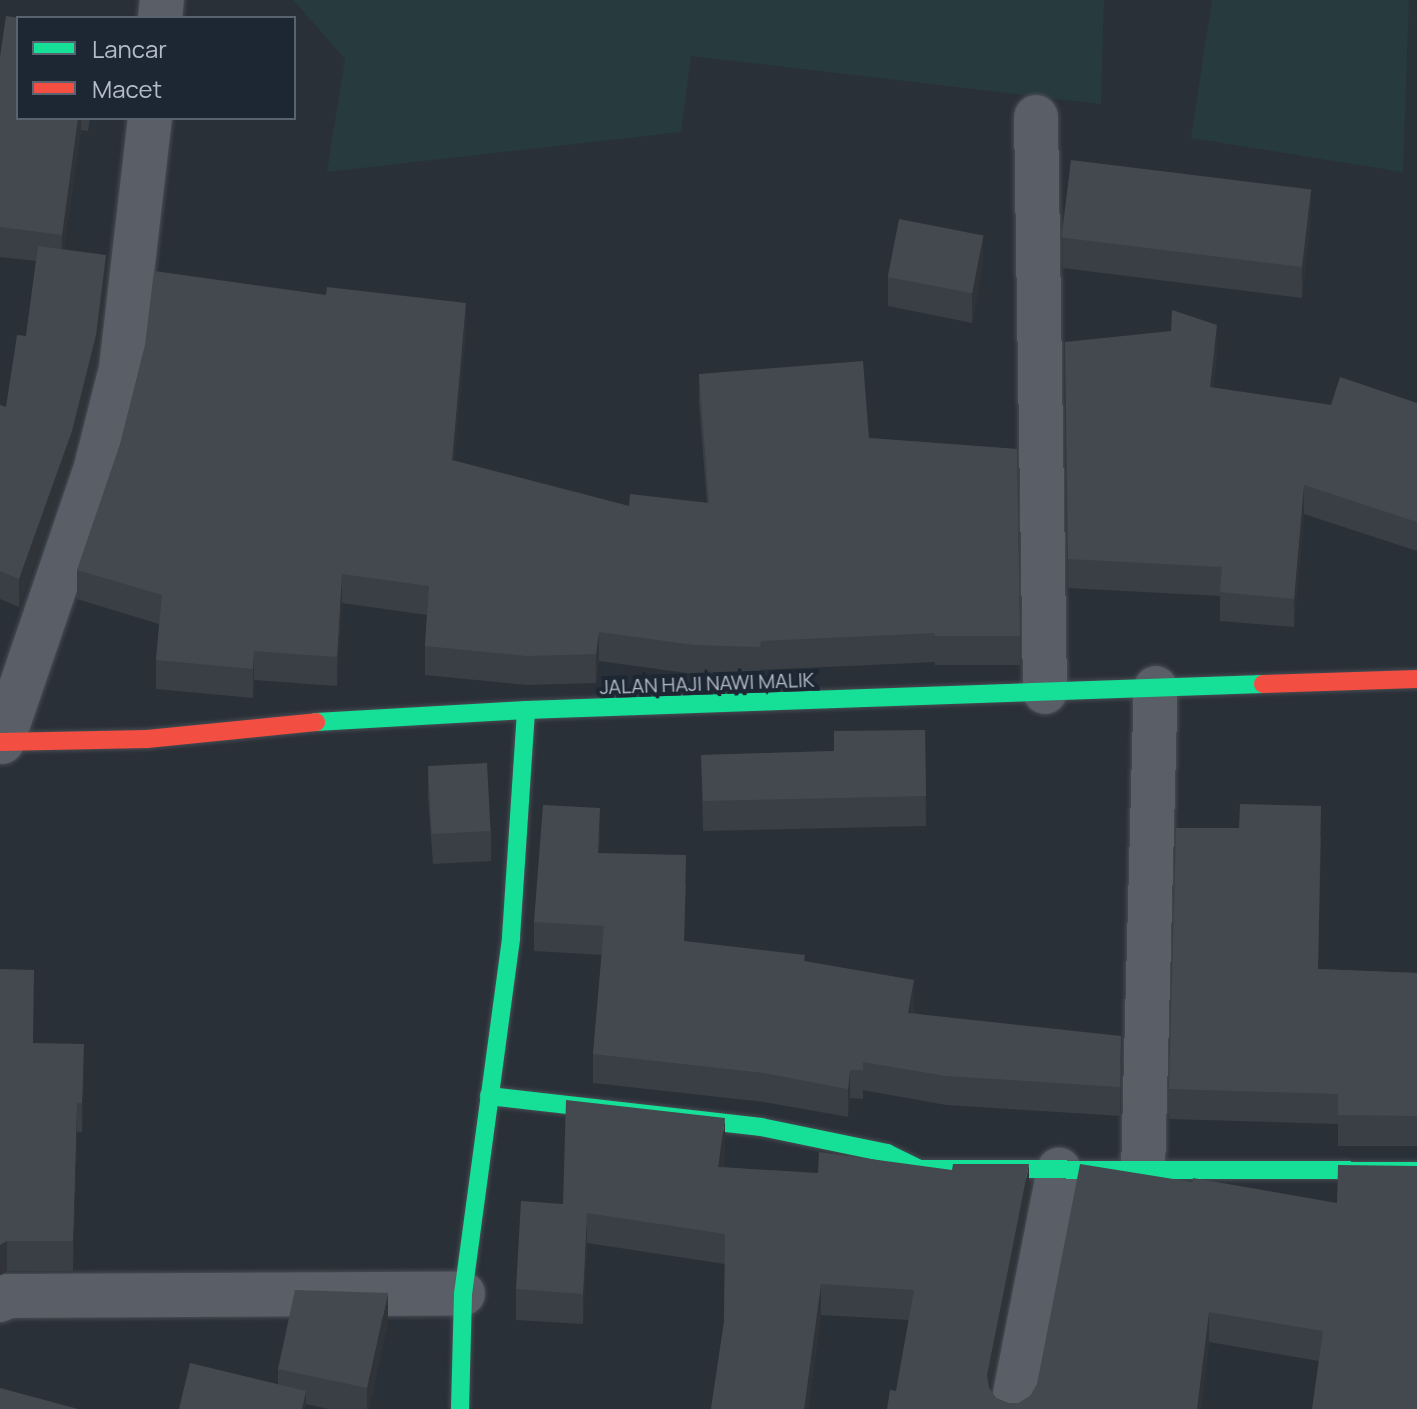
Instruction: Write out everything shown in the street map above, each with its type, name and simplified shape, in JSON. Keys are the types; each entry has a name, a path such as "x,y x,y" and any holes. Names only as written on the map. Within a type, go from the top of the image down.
{"street":[{"path":"1036,117 1045,692"},
{"path":"1,742 96,467 121,368 150,120"},
{"name":"JALAN HAJI NAWI MALIK","path":"1,742 147,739 258,725 526,710 1417,679"},
{"path":"1143,1172 1156,688"},
{"path":"460,1409 463,1294 511,937 526,710"},
{"path":"489,1096 761,1127 873,1149 920,1169 1417,1171"},
{"path":"1012,1409 1059,1170"},
{"path":"0,1300 8,1296 463,1294"}],"green space":[{"path":"293,0 1104,0 1101,104 691,56 681,132 327,172 345,59"},
{"path":"1212,0 1409,0 1403,172 1191,138"}],"building":[{"path":"6,16 16,18 16,120 78,120 62,235 0,227 0,57"},
{"path":"1071,160 1311,189 1302,267 1061,237"},
{"path":"899,219 983,235 972,293 888,277"},
{"path":"38,246 106,255 96,335 72,431 19,579 0,571 0,405 6,407 17,335 26,336"},
{"path":"154,271 326,295 327,287 466,303 452,460 629,506 630,494 709,503 699,374 863,361 869,438 1017,449 1020,636 935,636 935,633 761,641 760,647 694,645 599,632 596,654 527,656 425,646 429,586 342,574 337,657 254,651 253,669 156,660 162,595 77,570 120,444 145,345"},
{"path":"1172,310 1217,325 1210,387 1331,405 1340,377 1417,403 1417,522 1304,485 1294,599 1220,592 1222,567 1068,559 1065,342 1171,331"},
{"path":"925,730 926,796 703,801 701,755 834,751 834,731"},
{"path":"487,763 491,831 432,834 428,766"},
{"path":"1240,804 1321,806 1318,969 1417,973 1417,1116 1338,1115 1338,1094 1169,1089 1176,828 1239,828"},
{"path":"543,805 600,808 598,853 686,855 684,941 805,955 804,961 914,980 908,1013 1121,1036 1120,1087 946,1076 863,1062 863,1070 850,1070 848,1089 764,1073 593,1054 604,926 534,922"},
{"path":"0,969 34,970 33,1043 84,1044 82,1103 77,1103 73,1241 7,1241 0,1245"},
{"path":"566,1100 725,1118 718,1167 818,1173 819,1152 952,1170 953,1164 1029,1164 987,1375 989,1388 996,1398 1008,1403 1019,1403 1030,1396 1037,1384 1080,1164 1192,1182 1193,1178 1337,1203 1338,1165 1417,1166 1417,1409 1312,1409 1323,1331 1209,1312 1197,1409 887,1409 890,1390 896,1391 914,1290 821,1284 804,1409 711,1409 724,1322 725,1234 587,1213 583,1294 516,1289 521,1201 563,1204"},
{"path":"295,1290 388,1293 367,1388 278,1369"},
{"path":"190,1363 306,1391 302,1409 179,1409"},
{"path":"0,1388 78,1409 0,1409"}],"traffic: fast":[{"path":"316,722 526,710 1263,684"},
{"path":"460,1409 463,1294 511,937 526,710"},
{"path":"489,1096 761,1127 887,1153 920,1169 1417,1171"}],"traffic: jam":[{"path":"1263,684 1417,679"},
{"path":"0,742 147,739 316,722"}]}
